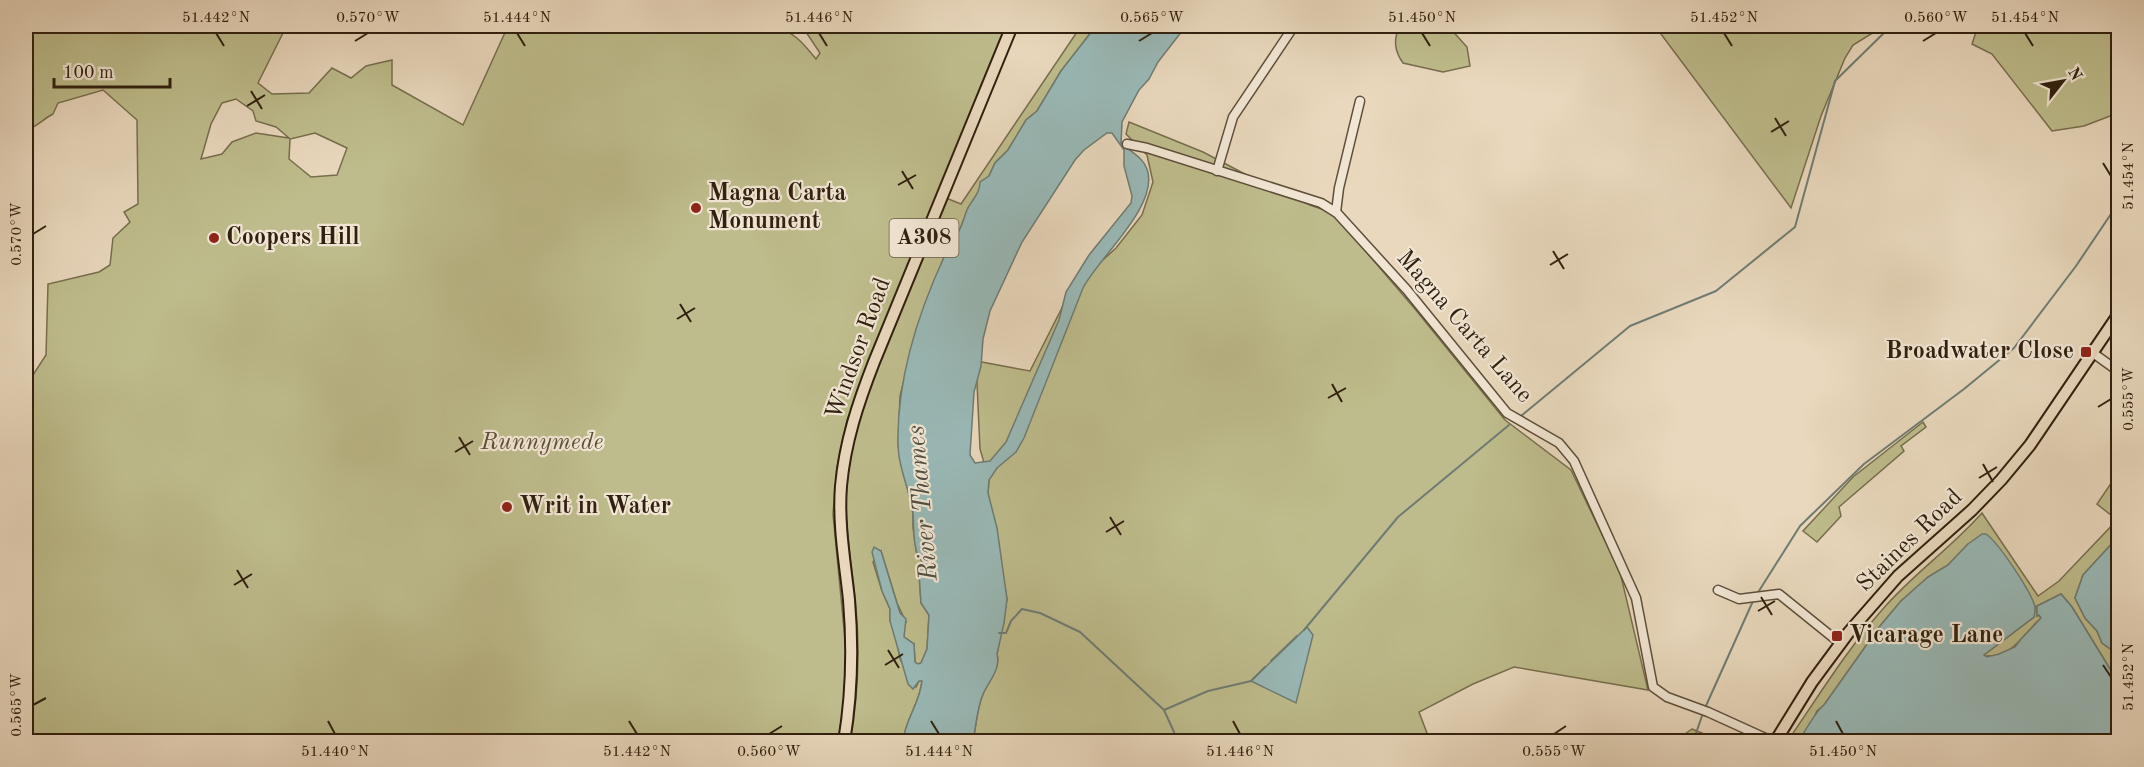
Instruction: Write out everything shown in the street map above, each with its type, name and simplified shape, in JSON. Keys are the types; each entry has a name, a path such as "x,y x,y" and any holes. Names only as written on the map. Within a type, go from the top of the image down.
{"main road":[{"name":"Windsor Road","path":"844,741 851,687 851,641 840,503 850,432 859,400 874,362 1012,26"},
{"name":"Staines Road","path":"1774,741 1812,682 1898,576 1955,526 2001,480 2030,445 2118,315"}],"street":[{"path":"1217,171 1233,117 1294,26"},
{"path":"1336,212 1339,188 1360,101"},
{"name":"Magna Carta Lane","path":"1127,144 1321,203 1336,212 1407,290 1507,413 1558,442 1574,461 1636,598 1653,687 1667,698 1774,741"},
{"path":"2093,353 2118,371"},
{"path":"1718,590 1739,599 1779,594 1841,644"}],"green space":[{"name":"Runnymede","path":"26,26 278,26 284,31 258,83 272,94 309,93 332,68 351,78 366,66 392,60 392,85 463,125 508,26 775,26 798,39 816,59 820,53 802,26 1008,26 847,420 837,467 833,514 846,650 844,701 838,741 26,741 26,381 33,375 46,355 48,284 99,272 110,265 113,238 130,222 124,212 138,204 137,120 103,90 58,103 53,114 26,130","holes":["236,99 253,111 256,121 276,127 289,138 256,133 232,142 222,154 201,159 211,124 222,103","315,133 347,148 337,175 311,177 289,159 290,139"]},
{"path":"1081,26 1096,26 1061,71 1037,111 1026,120 1008,150 995,163 968,208 960,229 944,257 917,327 900,396 898,445 913,514 917,556 922,561 919,573 921,603 929,615 927,649 921,663 915,662 914,644 904,637 906,622 897,603 881,551 873,562 890,609 890,621 895,631 900,659 916,687 919,681 922,681 921,689 903,741 850,742 858,675 858,641 846,502 852,447 866,394 946,198 961,204"},
{"path":"1401,26 1448,26 1467,47 1470,66 1443,72 1403,63 1396,45 1396,35"},
{"path":"1655,26 1884,26 1853,45 1845,58 1821,116 1791,208"},
{"path":"1978,26 2118,26 2118,113 2084,126 2052,131 1992,54 1972,44"},
{"path":"1129,122 1203,152 1260,182 1333,213 1505,420 1571,470 1620,572 1648,690 1514,667 1473,684 1419,712 1430,741 973,742 981,699 997,664 1007,599 988,493 989,480 980,449 976,361 1030,371 1072,288 1116,248 1142,215 1153,182 1147,155 1126,134"},
{"path":"1923,422 1926,427 1901,446 1904,451 1839,507 1841,516 1817,542 1803,531 1853,477"},
{"path":"2118,473 2118,537 2083,575 2075,598 2085,618 2097,631 2102,643 2113,651 2118,660 2118,682 2072,607 2061,594 2037,606 2037,616 2041,618 2017,644 1995,656 1985,656 2034,617 2035,606 1968,544 1948,565 1928,577 1901,601 1880,626 1824,705 1817,711 1809,728 1799,741 1787,742 1844,658 1882,610 1982,513 2038,596 2059,581 2117,520 2097,504"},
{"path":"1692,729 1709,736 1708,741 1675,741"}],"water":[{"name":"River Thames","path":"1096,26 1186,26 1139,90 1122,122 1121,143 1139,158 1147,169 1149,183 1145,198 1126,230 1083,288 1024,438 1016,452 997,468 989,480 988,493 997,528 1007,599 997,665 981,699 973,741 903,741 922,681 919,681 913,689 908,684 890,621 890,609 882,591 872,552 874,547 881,551 900,613 906,619 904,637 914,644 915,662 921,663 927,649 929,615 921,603 919,573 922,561 916,550 912,505 898,451 901,394 905,370 918,323 935,277 977,193 980,182 989,176 995,163 1008,150 1026,120 1037,111 1061,71","holes":["1107,133 1112,133 1124,150 1124,166 1132,196 1131,203 1089,255 1066,292 1059,320 1006,442 990,461 975,463 970,455 974,392 981,366 983,339 990,311 1022,242 1075,160 1084,150"]},
{"path":"1982,534 1992,539 2006,557 2022,580 2035,607 2034,617 1984,655 1987,657 1999,654 2015,647 2041,618 2037,616 2037,606 2061,594 2072,607 2118,682 2118,741 1799,741 1880,626 1901,601 1928,577 1948,565 1968,544"},
{"path":"2118,537 2118,660 2113,651 2102,643 2097,631 2085,618 2075,598 2083,575"},
{"path":"1307,627 1313,635 1296,703 1251,681"}],"waterway":[{"path":"1521,416 1630,326 1716,291 1795,227 1835,81 1891,26"},
{"path":"1757,594 1800,526 1864,464 1964,389 2014,348 2118,207"},
{"path":"1304,630 1398,517 1509,425"},
{"path":"1705,708 1753,601"},
{"path":"999,633 1006,633 1011,621 1022,609 1040,613 1080,632 1164,710 1208,691 1251,681 1265,667"},
{"path":"1271,661 1297,636"},
{"path":"1164,710 1174,732 1175,742"},
{"path":"1693,742 1703,713"}],"place":[{"name":"Magna Carta Monument","path":"696,208"},
{"name":"Coopers Hill","path":"214,238"},
{"name":"Broadwater Close","path":"2086,352"},
{"name":"Writ in Water","path":"507,507"},
{"name":"Vicarage Lane","path":"1837,636"}]}
